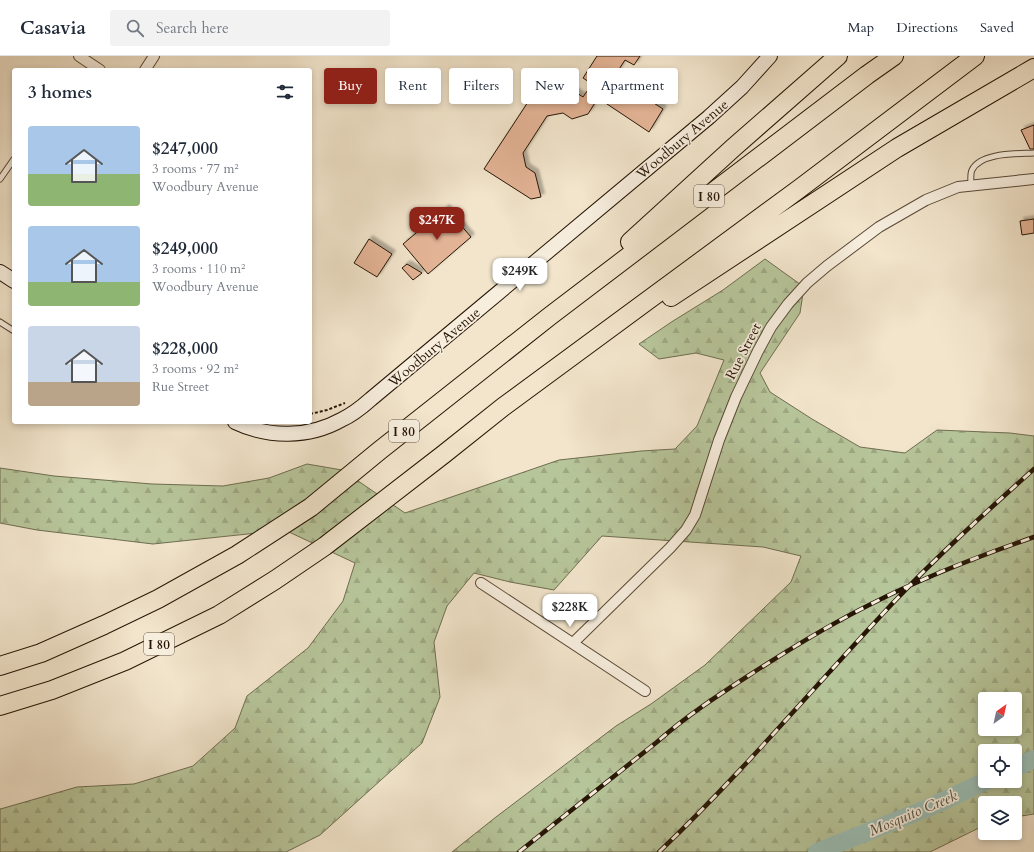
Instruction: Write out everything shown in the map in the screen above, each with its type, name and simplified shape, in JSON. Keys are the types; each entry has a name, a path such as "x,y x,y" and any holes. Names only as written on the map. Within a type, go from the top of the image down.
{"highway":[{"path":"550,316 733,148 838,56"},
{"name":"I 80","path":"0,666 41,653 104,626 158,599 237,555 311,507 379,451 550,316 894,56"},
{"name":"I 80","path":"0,706 52,690 125,661 219,615 275,580 325,546 503,407 792,194 975,56"},
{"path":"503,407 769,233 847,179 1034,68"}],"main road":[{"name":"Woodbury Avenue","path":"240,424 259,431 274,434 288,434 323,428 351,415 709,117 742,87 770,56"},
{"path":"0,272 12,280"}],"street":[{"path":"79,56 97,68"},
{"path":"146,68 154,56"},
{"name":"Rue Street","path":"573,643 670,548 686,530 695,515 719,440 736,397 771,327 788,304 807,283 879,227 926,200 958,187 1034,179"},
{"path":"481,583 645,691"}],"lane":[{"path":"971,186 972,171 977,164 986,159 1005,154 1034,153"},
{"path":"0,179 12,162"},
{"path":"0,322 12,330"}],"green space":[{"path":"765,259 804,287 800,313 760,373 770,392 860,447 905,453 937,430 1010,433 1034,436 1034,814 1022,816 1022,796 978,796 978,828 930,852 452,852 616,726 651,704 705,665 791,582 801,556 763,547 602,536 554,590 510,582 474,573 447,606 434,642 440,697 422,743 320,835 286,852 0,852 0,809 77,787 134,784 193,766 235,728 247,696 308,648 343,601 355,563 289,532 257,533 153,544 37,530 0,523 0,468 54,476 152,484 223,486 269,478 307,464 342,470 405,513 559,460 641,451 675,449 697,426 724,360 696,353 659,359 639,344 723,290"}],"building":[{"path":"597,56 640,56 634,65 625,60 620,68 589,68"},
{"path":"587,72 587,81 583,78"},
{"path":"587,91 587,104 594,104 588,114 572,119 563,113 547,116 523,153 526,167 535,173 541,197 531,199 484,169 527,104 579,104 579,94 583,97"},
{"path":"607,104 655,104 663,109 649,132"},
{"path":"1034,125 1034,149 1030,149 1021,130"},
{"path":"446,208 471,237 428,274 403,244"},
{"path":"1034,219 1034,233 1022,235 1020,221"},
{"path":"369,239 392,254 377,277 354,263"},
{"path":"407,264 422,273 413,280 402,268"}],"waterway":[{"name":"Mosquito Creek","path":"1022,765 1034,759"},
{"name":"Mosquito Creek","path":"817,852 928,808 978,785"}],"railway":[{"path":"659,852 719,792 908,587 1034,469"},
{"path":"519,852 690,715 793,647 855,612 891,594 972,559 1034,537"}]}
